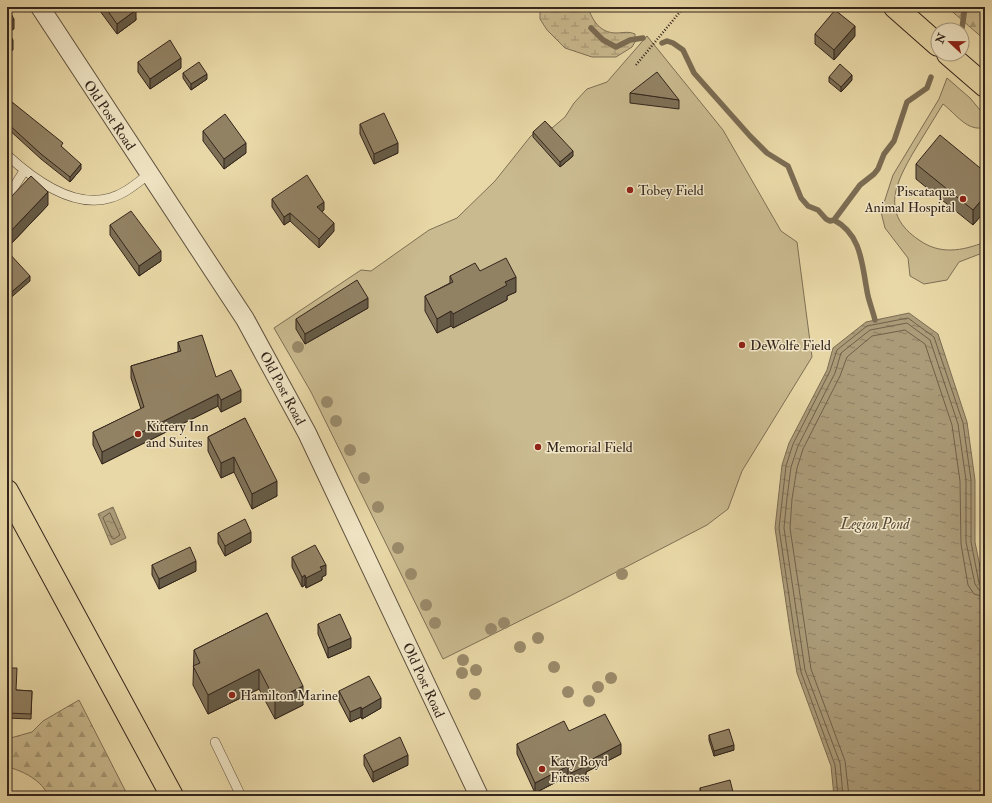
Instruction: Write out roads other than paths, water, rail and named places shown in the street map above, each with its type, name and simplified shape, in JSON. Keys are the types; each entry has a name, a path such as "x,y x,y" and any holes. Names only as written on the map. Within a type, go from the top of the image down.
{"main road":[{"path":"895,7 930,38"},
{"path":"957,62 985,86"},
{"path":"7,492 172,796"}],"street":[{"name":"Old Post Road","path":"40,7 245,319 284,388 311,440 479,796"}],"lane":[{"path":"7,155 24,171 59,191 82,199 97,200 116,196 149,174"},
{"path":"7,198 24,171"},
{"path":"215,742 240,796"}],"water":[{"name":"Legion Pond","path":"909,313 938,334 967,422 975,480 975,542 985,592 985,796 834,796 831,766 797,673 790,630 775,528 782,465 789,443 827,370 833,348 866,322"},
{"path":"113,507 126,538 111,545 98,514"}],"waterway":[{"path":"963,22 965,7"},
{"path":"591,28 603,40 616,47 630,40 643,38"},
{"path":"662,43 667,41 683,50 694,73 750,136 767,153 788,166 801,198 808,206 818,210 826,219 830,221 834,220 844,226 851,234 860,253 868,296 875,320"},
{"path":"834,220 860,185 878,169 884,154 894,141 907,102 927,88 931,77"}],"place":[{"name":"Tobey Field","path":"630,190"},
{"name":"Piscataqua Animal Hospital","path":"963,199"},
{"name":"DeWolfe Field","path":"742,345"},
{"name":"Kittery Inn and Suites","path":"138,434"},
{"name":"Memorial Field","path":"538,447"},
{"name":"Hamilton Marine","path":"232,695"},
{"name":"Katy Boyd Fitness","path":"542,769"}]}
